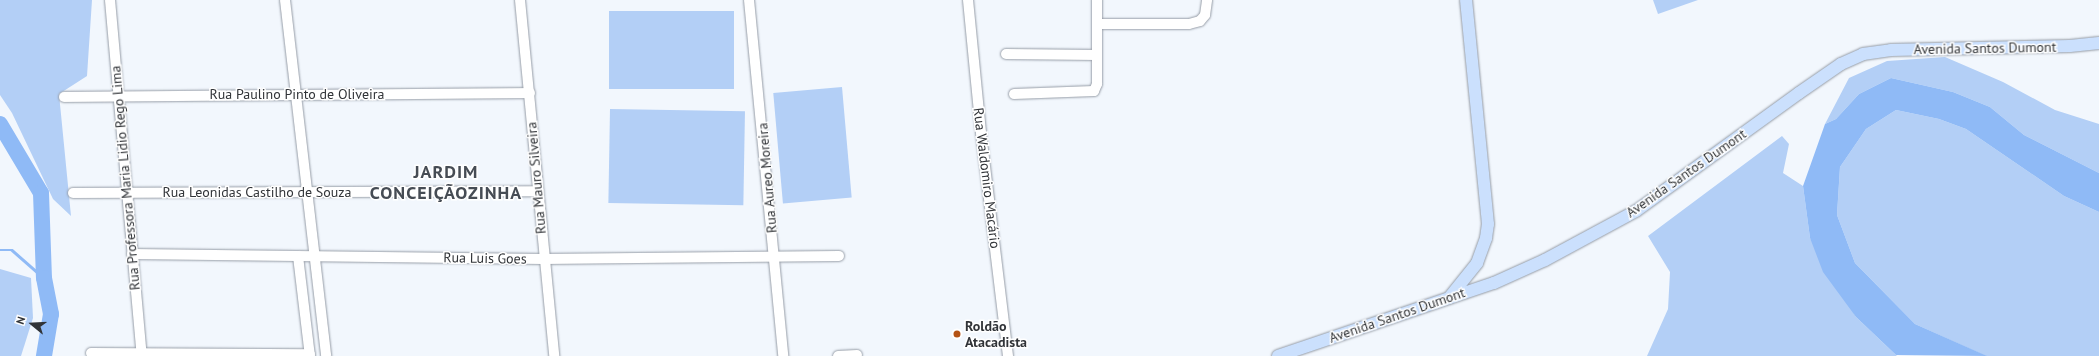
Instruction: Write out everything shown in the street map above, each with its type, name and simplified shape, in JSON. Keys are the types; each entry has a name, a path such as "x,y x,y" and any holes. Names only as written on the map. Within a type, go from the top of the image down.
{"main road":[{"path":"1449,298 1477,263 1486,238 1488,224 1466,0"},
{"name":"Avenida Santos Dumont","path":"1278,356 1494,283 1545,260 1636,211 1799,93 1841,64 1862,54 1891,50 2070,46 2099,43"}],"street":[{"name":"Rua Professora Maria Lidio Rego Lima","path":"110,0 117,96 142,355"},
{"path":"285,0 316,255 326,356"},
{"name":"Rua Mauro Silveira","path":"520,0 530,93 543,259 554,356"},
{"name":"Rua Aureo Moreira","path":"749,0 783,356"},
{"name":"Rua Waldomiro Macário","path":"968,0 981,133 1008,356"},
{"path":"1014,94 1094,91 1097,84 1097,0"},
{"path":"1097,24 1189,24 1200,21 1205,15 1207,0"},
{"path":"1006,54 1097,55"},
{"name":"Rua Paulino Pinto de Oliveira","path":"64,97 530,93"},
{"name":"Rua Leonidas Castilho de Souza","path":"73,193 537,191"},
{"name":"Rua Luis Goes","path":"132,254 316,255 543,259 839,256"},
{"path":"91,353 142,355 310,355 298,256"},
{"path":"838,356 857,355"}],"shaded area":[{"path":"0,0 92,0 87,76 59,94 71,216 53,199 12,113 0,95"},
{"path":"1653,0 1698,0 1658,14"},
{"path":"609,11 734,11 734,89 609,89"},
{"path":"1945,57 2003,82 2055,110 2099,124 2099,173 2024,135 1990,107 1953,92 1891,78 1859,94 1836,119 1825,124 1849,78 1887,61"},
{"path":"1891,78 1953,92 1990,107 2024,135 2099,173 2099,212 2064,196 1966,129 1939,119 1896,110 1866,129 1840,167 1837,215 1855,263 1915,324 1987,356 1896,355 1856,317 1823,272 1810,238 1803,186 1825,124 1836,119 1859,94"},
{"path":"842,87 852,198 783,204 773,93"},
{"path":"610,109 745,111 743,205 608,203"},
{"path":"1896,110 1939,119 1966,129 2064,196 2099,212 2099,356 1986,356 1915,324 1855,263 1837,215 1840,167 1866,129"},
{"path":"1782,136 1789,144 1783,173 1803,186 1810,238 1856,317 1897,356 1647,356 1668,309 1670,272 1648,236"},
{"path":"0,269 31,278 33,318 21,356 0,356"}],"waterway":[{"path":"0,124 41,193 44,278 51,314 44,356"},
{"path":"0,250 12,250 44,278"}],"place":[{"name":"Roldão Atacadista","path":"957,334"}],"district":[{"name":"JARDIM CONCEIÇÃOZINHA","path":"446,183"}]}
